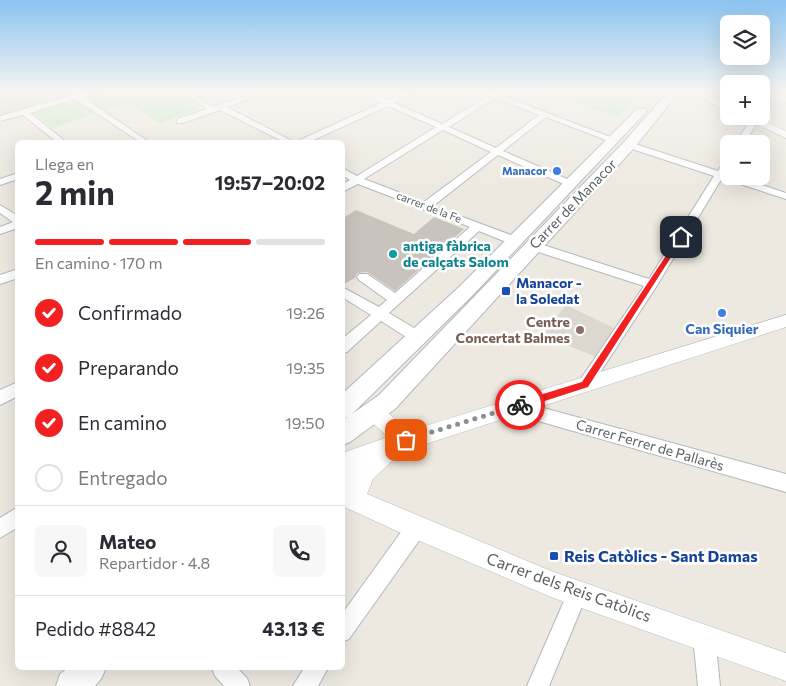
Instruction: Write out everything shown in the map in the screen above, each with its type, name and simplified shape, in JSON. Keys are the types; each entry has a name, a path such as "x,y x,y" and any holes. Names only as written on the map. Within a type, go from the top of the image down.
{"main road":[{"name":"Carrer de Manacor","path":"346,423 379,396 524,244 571,184 630,123"},
{"name":"Carrer de Manacor","path":"346,423 379,396 419,338 606,170 648,123"},
{"path":"606,170 604,159 613,150 614,140"},
{"path":"72,686 88,670"}],"street":[{"path":"38,123 59,140"},
{"path":"117,123 142,140"},
{"path":"248,123 286,140"},
{"path":"307,140 344,123"},
{"path":"434,123 571,184"},
{"path":"345,187 449,123"},
{"path":"427,205 533,123"},
{"path":"569,123 614,140"},
{"path":"764,125 786,135"},
{"path":"585,384 652,284 720,175 629,145"},
{"name":"carrer de la Fe","path":"345,174 357,180 427,205 524,244"},
{"path":"0,182 15,177"},
{"path":"751,185 786,196"},
{"path":"0,208 15,220"},
{"path":"0,231 15,224"},
{"path":"345,345 478,226"},
{"path":"524,244 652,284"},
{"path":"0,280 15,274"},
{"path":"363,277 396,300"},
{"path":"345,293 419,338"},
{"path":"345,463 417,437 786,321"},
{"path":"0,398 15,390"},
{"path":"379,396 392,429 417,437"},
{"name":"Carrer Ferrer de Pallarès","path":"514,407 786,483"},
{"path":"348,497 364,472 396,444"},
{"name":"Carrer dels Reis Catòlics","path":"348,497 416,528 551,584 786,667"},
{"path":"0,529 15,518"},
{"path":"345,628 416,528"},
{"path":"538,686 578,592"},
{"path":"704,637 709,686"},
{"path":"225,670 240,686"},
{"path":"304,686 316,670"}],"shaded area":[{"name":"Centre Concertat Balmes","path":"566,305 614,328 596,357 543,335"}],"green space":[{"path":"46,123 67,123 52,128"}],"building":[{"name":"antiga fàbrica de calçats Salom","path":"356,210 414,234 434,217 464,229 395,291 367,272 357,273 355,278 345,283 345,217"}],"way so far":[{"path":"406,440 520,405"}],"place":[{"name":"Manacor","path":"557,171"},
{"name":"antiga fàbrica de calçats Salom","path":"393,254"},
{"name":"Manacor - la Soledat","path":"506,291"},
{"name":"Can Siquier","path":"722,313"},
{"name":"Centre Concertat Balmes","path":"580,330"},
{"name":"Reis Catòlics - Sant Damas","path":"554,556"}],"route":[{"path":"520,405 585,384 681,237"}]}
